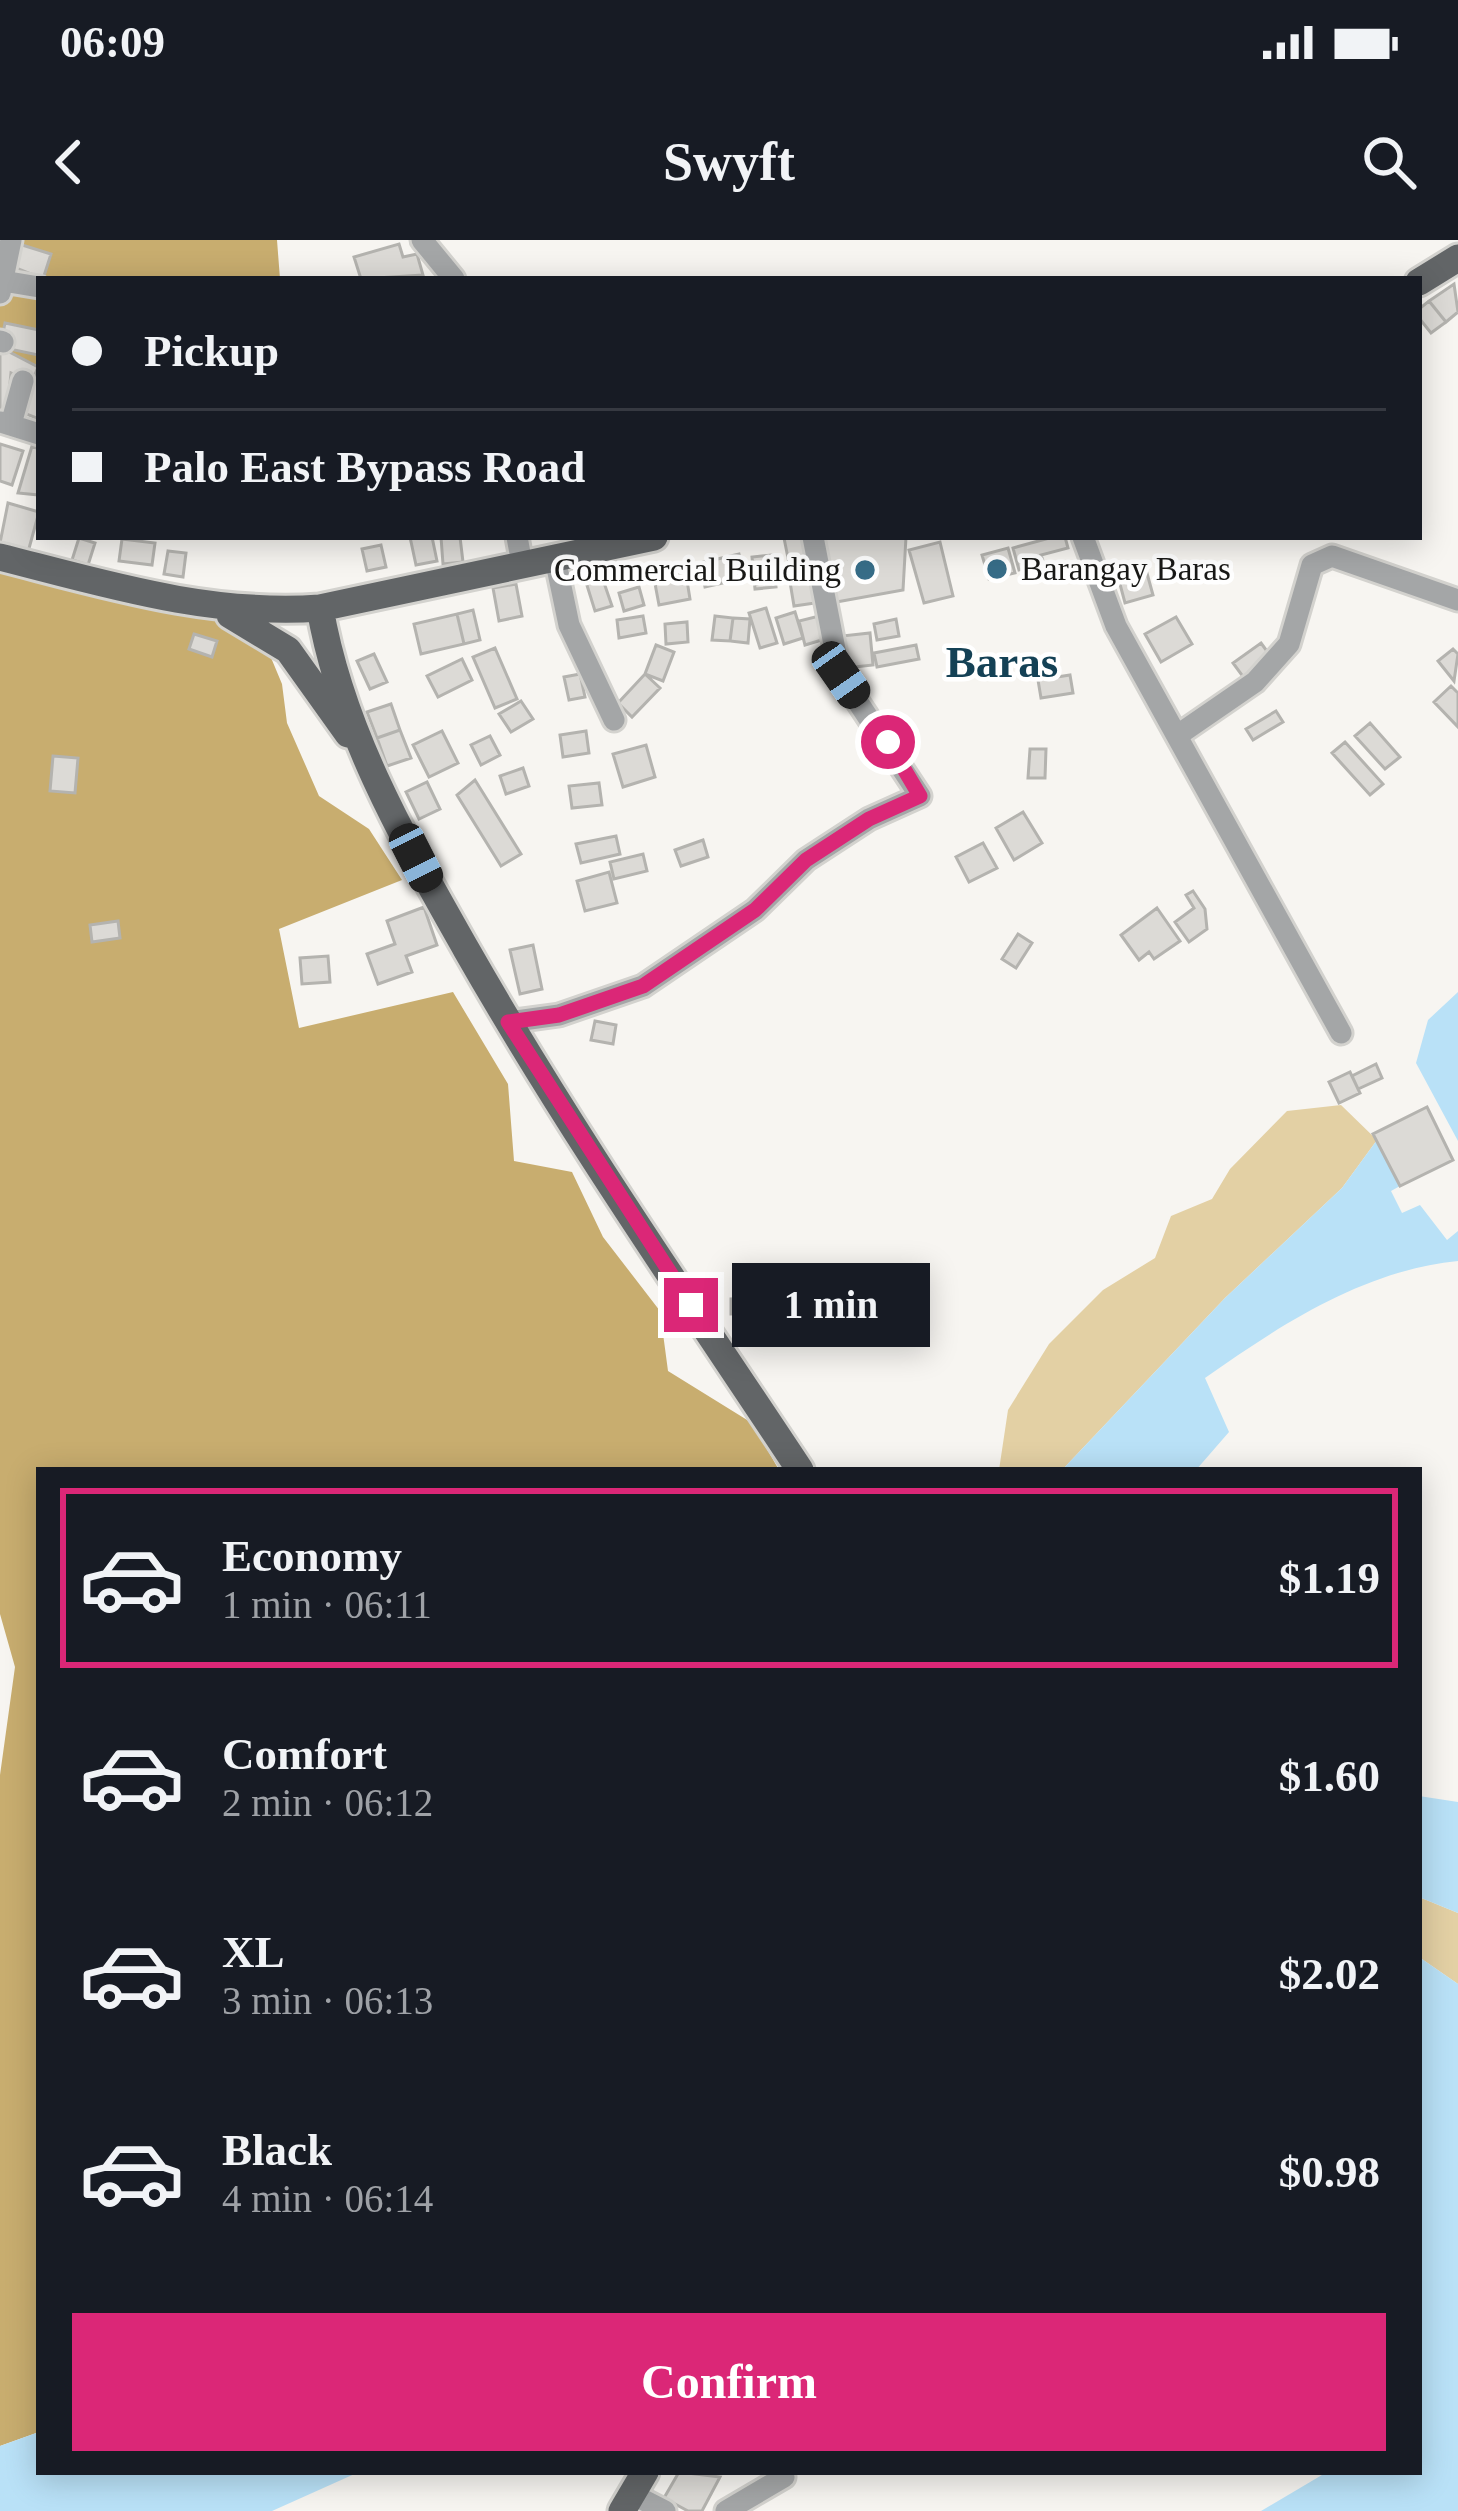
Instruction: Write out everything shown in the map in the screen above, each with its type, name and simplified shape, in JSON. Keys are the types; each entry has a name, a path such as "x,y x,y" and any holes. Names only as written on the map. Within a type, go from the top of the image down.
{"main road":[{"path":"1422,280 1458,258"},
{"path":"207,606 282,611 320,608 520,551 555,557 639,540"},
{"path":"0,557 207,606 246,621 287,650"},
{"path":"320,608 356,740 508,1022 798,1467"},
{"path":"282,611 270,623 339,725 356,740"}],"street":[{"path":"11,240 2,288 36,287"},
{"path":"422,240 452,276"},
{"path":"23,381 6,423 36,433"},
{"path":"508,1022 559,1015 643,986 755,910 806,860 869,819 920,796 841,675 814,540"},
{"path":"1085,540 1116,626 1341,1033"},
{"path":"1178,735 1255,682 1289,644 1312,565 1322,558 1332,556 1458,600"},
{"path":"555,557 569,626 614,720"},
{"path":"726,2511 784,2477"},
{"path":"633,2492 665,2511"}],"shaded area":[{"path":"0,240 277,240 280,276 36,276 36,365 0,359"},
{"path":"0,567 238,626 267,648 282,684 287,723 319,796 369,829 402,880 279,929 299,1028 453,992 508,1084 514,1161 572,1172 603,1237 660,1311 668,1371 752,1423 777,1467 36,1467 36,2433 0,2446 0,1775 15,1667 0,1614"},
{"path":"1341,1105 1377,1140 1342,1188 1225,1298 1065,1467 999,1467 1008,1410 1049,1344 1103,1290 1155,1258 1171,1216 1212,1199 1230,1169 1287,1111"},
{"path":"1422,1898 1458,1913 1458,1984 1422,1959"}],"water":[{"path":"1458,992 1458,1141 1416,1063 1428,1020"},
{"path":"1377,1140 1400,1186 1391,1191 1402,1213 1420,1205 1447,1240 1458,1231 1458,1261 1356,1288 1294,1320 1205,1378 1229,1432 1199,1467 1065,1467 1225,1298 1342,1188"},
{"path":"1422,1796 1458,1802 1458,1913 1422,1898"},
{"path":"1422,1959 1458,1984 1458,2511 1261,2511 1322,2475 1422,2475"},
{"path":"36,2433 36,2475 352,2475 272,2511 0,2511 0,2446"}],"building":[{"path":"19,244 51,254 44,276 11,266"},
{"path":"399,244 403,257 417,254 423,275 360,276 354,257"},
{"path":"1454,284 1458,312 1446,322 1429,301"},
{"path":"1429,301 1446,322 1431,333 1422,322 1422,307"},
{"path":"5,323 36,329 36,355 0,347"},
{"path":"0,347 36,366 36,372 32,382 11,373 7,414 0,413"},
{"path":"36,373 36,418 21,412"},
{"path":"0,444 23,451 12,485 0,481"},
{"path":"32,446 36,448 36,495 18,493"},
{"path":"8,503 36,511 28,552 0,543"},
{"path":"78,540 95,543 88,565 72,560"},
{"path":"122,540 155,543 152,565 119,561"},
{"path":"411,540 433,540 437,561 416,565"},
{"path":"441,540 460,540 463,562 443,564"},
{"path":"784,540 812,540 817,559 789,563"},
{"name":"Commercial Building","path":"819,540 906,540 903,590 831,603"},
{"path":"1066,540 1068,548 1041,555 1044,564 1019,570 1013,548"},
{"path":"940,542 953,596 924,603 909,550"},
{"path":"381,545 386,567 367,571 362,549"},
{"path":"1008,548 1015,573 989,579 982,555"},
{"path":"168,551 186,553 183,577 164,574"},
{"path":"739,554 745,578 705,587 700,563"},
{"path":"773,555 776,587 755,589 752,557"},
{"path":"1145,566 1153,595 1125,603 1117,573"},
{"path":"685,568 690,599 659,605 653,573"},
{"path":"601,574 612,606 595,611 585,579"},
{"path":"811,578 815,603 794,606 790,582"},
{"path":"516,584 522,616 499,621 493,588"},
{"path":"639,587 644,605 624,611 619,593"},
{"path":"766,608 777,643 760,648 749,613"},
{"path":"473,610 480,640 464,644 457,614"},
{"path":"795,612 803,638 784,644 776,618"},
{"path":"457,614 464,644 421,654 414,624"},
{"path":"643,616 646,633 619,638 617,620"},
{"path":"715,616 733,618 730,641 712,640"},
{"path":"819,616 825,639 805,645 799,621"},
{"path":"1176,617 1192,644 1161,662 1145,634"},
{"path":"733,618 750,619 748,643 730,641"},
{"path":"896,619 899,636 877,640 874,624"},
{"path":"687,622 688,642 666,644 665,624"},
{"path":"870,633 873,665 845,668 842,636"},
{"path":"194,634 217,641 212,657 189,649"},
{"path":"1261,643 1272,658 1244,678 1233,663"},
{"path":"656,645 674,652 663,681 645,674"},
{"path":"916,645 919,659 877,667 874,653"},
{"path":"495,648 517,699 495,708 473,657"},
{"path":"1453,649 1458,654 1454,681 1438,661"},
{"path":"374,654 387,682 370,689 357,661"},
{"path":"462,659 472,680 438,697 427,676"},
{"path":"580,674 585,697 569,700 564,677"},
{"path":"645,674 660,688 632,717 618,703"},
{"path":"1070,675 1073,693 1041,698 1038,680"},
{"path":"1451,686 1458,693 1458,727 1434,702"},
{"path":"521,701 533,719 511,732 499,714"},
{"path":"391,704 400,730 377,738 367,712"},
{"path":"1276,711 1283,722 1253,740 1246,729"},
{"path":"1370,723 1400,757 1385,769 1355,736"},
{"path":"400,730 411,758 387,766 377,738"},
{"path":"442,731 458,763 429,777 413,745"},
{"path":"586,731 589,753 563,757 560,735"},
{"path":"490,736 500,755 481,765 471,745"},
{"path":"1345,742 1383,784 1370,795 1332,753"},
{"path":"646,745 655,777 623,787 613,754"},
{"path":"1030,749 1046,749 1045,778 1028,778"},
{"path":"53,756 78,758 75,793 50,791"},
{"path":"523,768 529,786 506,794 500,776"},
{"path":"475,780 521,854 501,866 457,795"},
{"path":"427,782 440,809 419,819 406,792"},
{"path":"599,783 602,805 572,808 569,786"},
{"path":"1023,812 1042,843 1014,860 996,828"},
{"path":"616,836 620,854 581,863 576,844"},
{"path":"703,840 708,857 681,866 675,850"},
{"path":"983,843 997,868 969,882 956,857"},
{"path":"643,854 647,871 614,879 610,862"},
{"path":"609,872 617,903 585,911 577,881"},
{"path":"1193,891 1205,909 1207,929 1189,942 1175,922 1194,908 1186,895"},
{"path":"424,907 437,945 406,956 412,972 378,984 367,954 395,944 387,921"},
{"path":"1157,908 1180,941 1154,959 1149,952 1139,960 1121,935"},
{"path":"118,921 120,938 92,942 90,925"},
{"path":"1018,934 1032,943 1016,968 1002,959"},
{"path":"533,945 542,989 520,994 510,950"},
{"path":"328,956 330,982 302,984 300,958"},
{"path":"595,1021 616,1025 613,1044 591,1040"},
{"path":"1376,1064 1382,1078 1358,1089 1352,1076"},
{"path":"1350,1072 1360,1093 1339,1103 1329,1082"},
{"path":"1427,1107 1453,1160 1400,1186 1373,1134"},
{"path":"767,1298 767,1313 731,1314 731,1299"},
{"path":"677,2475 720,2477 702,2511 688,2511 664,2498"}],"place":[{"name":"Barangay Baras","path":"997,569"},
{"name":"Commercial Building","path":"865,570"}],"district":[{"name":"Baras","path":"1002,662"}],"route":[{"path":"691,1305 508,1022 559,1015 643,986 755,910 806,860 869,819 920,796 888,742"}]}
